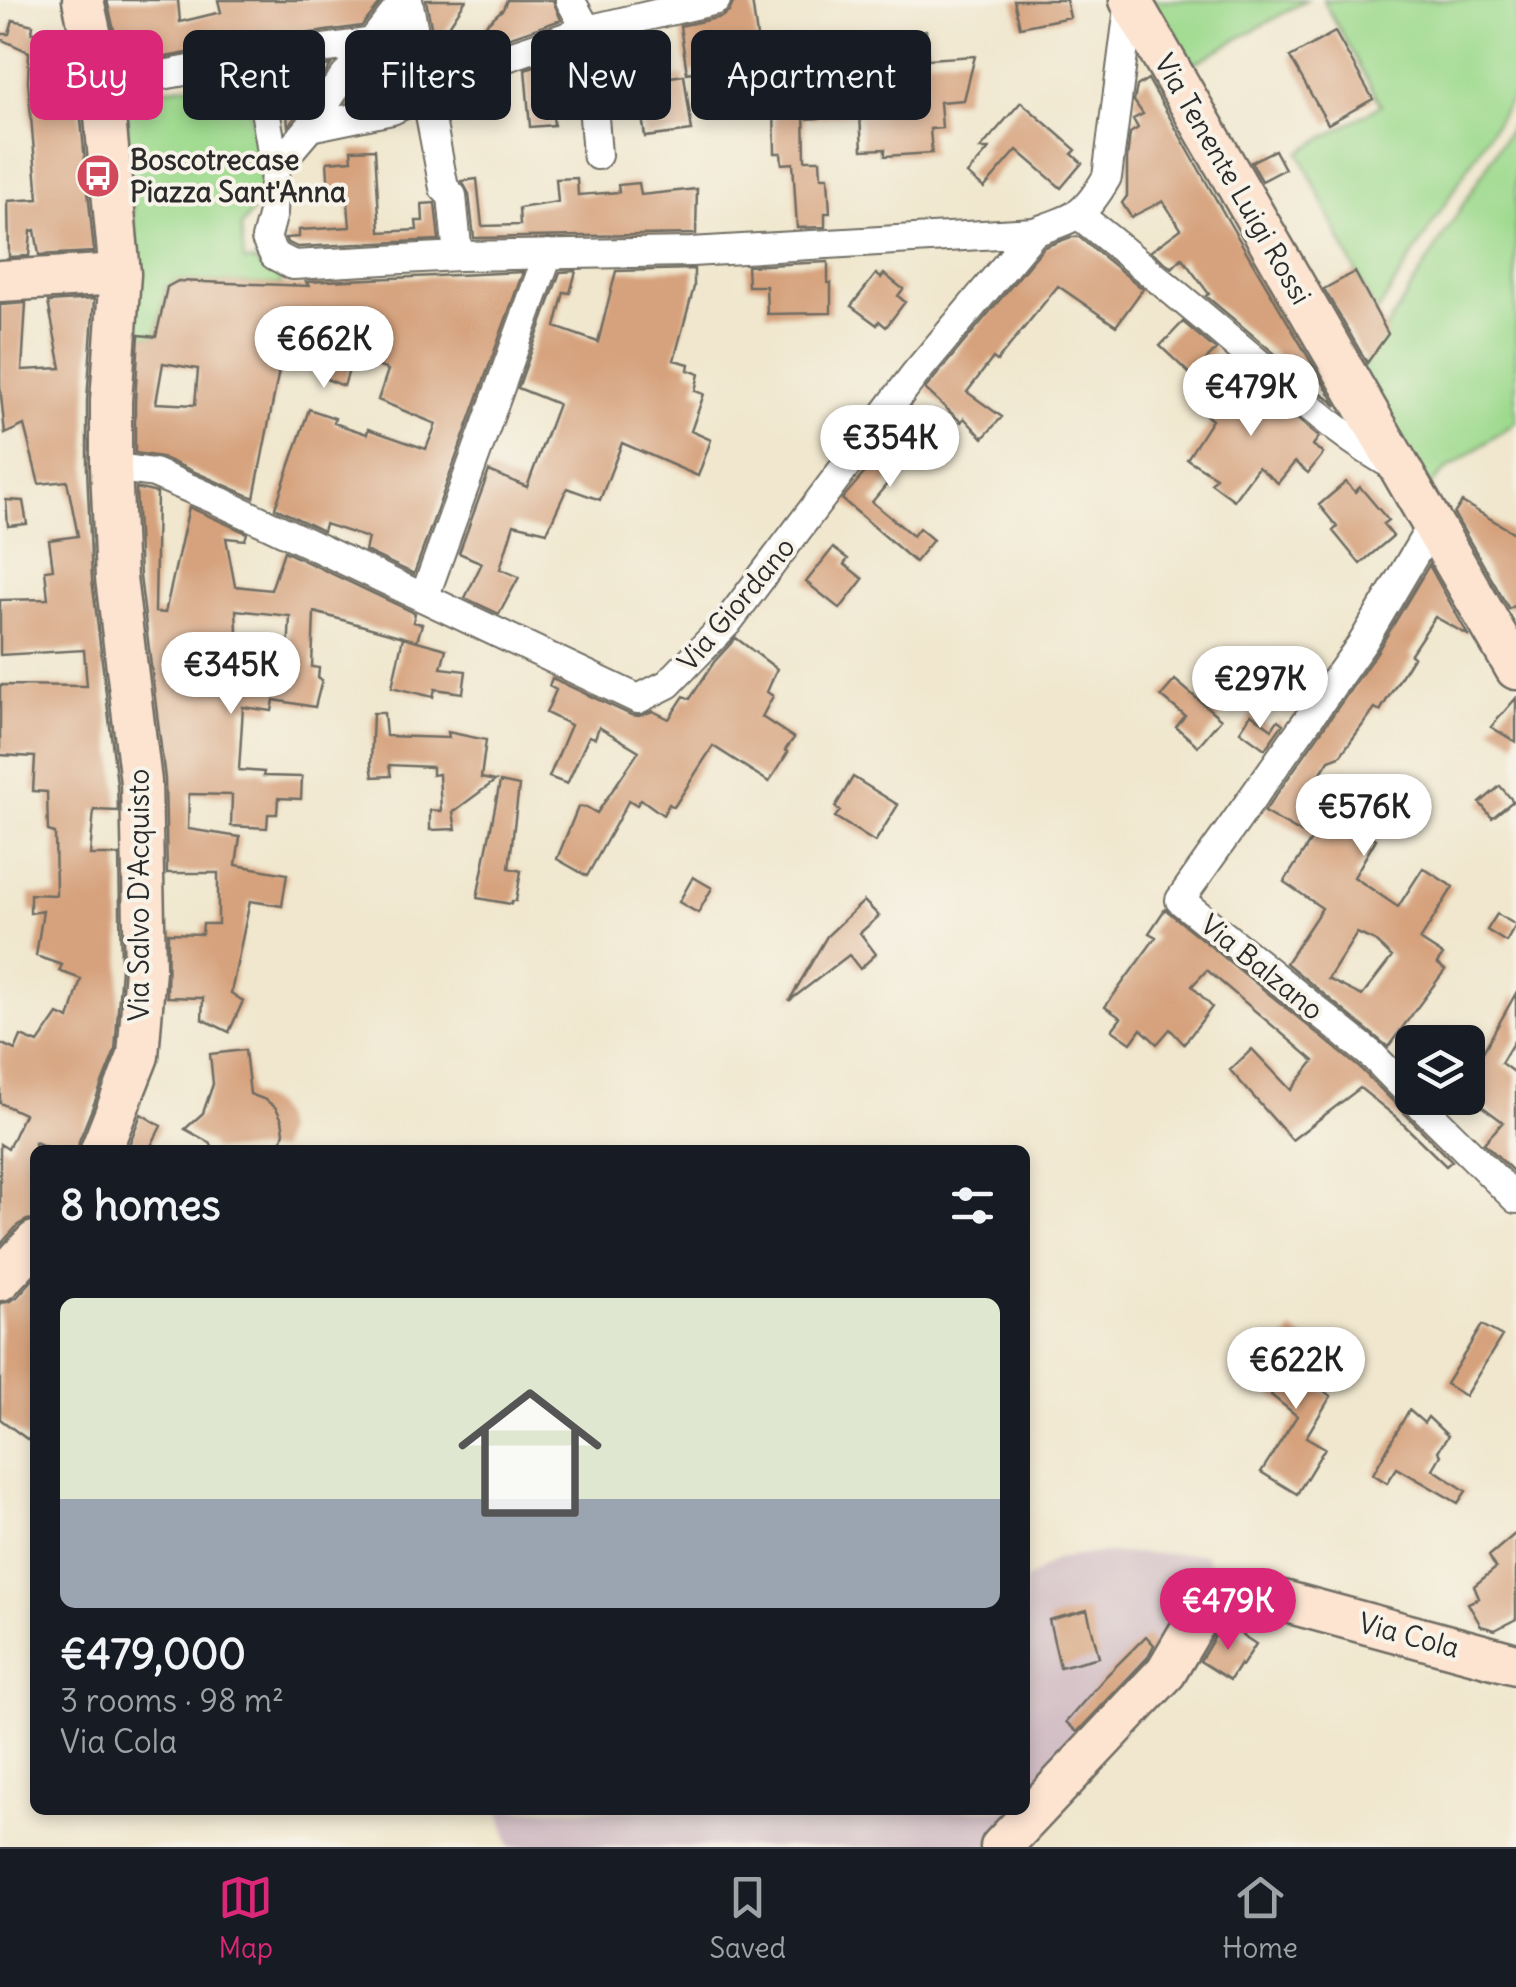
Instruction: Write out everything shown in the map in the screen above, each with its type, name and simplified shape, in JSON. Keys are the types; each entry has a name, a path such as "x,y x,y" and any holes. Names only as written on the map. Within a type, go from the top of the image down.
{"street":[{"name":"Via Salvo D'Acquisto","path":"84,0 90,30"},
{"path":"382,30 406,0"},
{"path":"406,0 412,30"},
{"path":"570,0 588,30 716,0"},
{"path":"267,120 275,168 266,239 274,254 293,265 458,256 690,252 1034,232 1079,215 1107,178 1130,0"},
{"name":"Via Tenente Luigi Rossi","path":"1130,0 1516,670"},
{"path":"275,168 345,76"},
{"name":"Via Salvo D'Acquisto","path":"103,1145 138,1056 145,968 141,782 116,578 111,401 120,274 105,120"},
{"path":"310,127 345,120"},
{"path":"431,120 444,188 452,196 458,256"},
{"path":"594,120 597,156"},
{"path":"1079,215 1329,423 1400,469"},
{"name":"Via Giordano","path":"111,467 154,473 219,501 638,699 668,684 727,623 915,374 1034,232"},
{"path":"424,598 548,254"},
{"path":"0,280 120,274"},
{"name":"Via Balzano","path":"1395,1079 1373,1056 1180,900 1363,642 1432,525"},
{"name":"Via Balzano","path":"1431,1115 1516,1199"},
{"path":"2,1276 30,1247"},
{"name":"Via Cola","path":"1001,1847 1166,1672 1210,1597 1283,1601 1516,1664"}],"shaded area":[{"path":"1100,1553 1205,1554 1215,1579 1148,1667 1030,1802 1030,1577 1056,1559"},
{"path":"501,1815 1018,1815 988,1847 509,1847"}],"green space":[{"path":"1147,0 1307,0 1186,68"},
{"path":"1323,0 1516,0 1516,91 1376,314 1299,152 1381,105"},
{"path":"183,86 183,120 252,120 264,195 241,227 244,261 255,261 264,270 281,271 281,285 178,281 166,287 156,337 132,334 137,264 126,120 163,120 163,89"},
{"path":"1516,119 1516,422 1449,468 1425,490 1358,374"}],"building":[{"path":"107,0 178,0 180,22 221,12 218,0 383,0 362,26 325,31 183,30 183,54 163,57 163,30 114,30"},
{"path":"426,0 466,0 446,30 432,30"},
{"path":"507,0 553,0 561,20 511,37 511,30 490,30 484,26"},
{"path":"752,0 756,30 691,30 691,72 687,73 680,26 721,17 733,3"},
{"path":"1014,0 1066,0 1070,17 1020,27"},
{"path":"13,20 33,25 30,105 29,52 0,39 0,34 9,34"},
{"path":"1335,32 1373,99 1328,124 1290,57"},
{"path":"975,56 964,100 940,102 942,128 930,129 932,153 885,156 885,149 862,150 860,120 931,120 931,59"},
{"path":"531,67 531,120 553,120 554,125 530,127 525,69"},
{"path":"684,75 692,131 645,137 643,120 671,120 671,77"},
{"path":"1148,79 1337,406 1206,296 1209,294 1182,258 1172,268 1151,251 1181,229 1163,201 1131,217 1122,203 1127,196 1130,133 1138,128 1133,119 1143,114 1134,101 1137,86"},
{"path":"1021,102 1076,150 1072,154 1082,163 1061,188 1017,150 984,188 967,174 989,149 980,149"},
{"path":"31,120 81,120 94,252 39,255 35,230 31,231 29,256 9,257 8,201 38,199"},
{"path":"774,120 804,120 805,160 820,160 821,177 828,177 830,213 825,213 825,227 797,228 793,163 782,164 781,153 775,153"},
{"path":"375,149 380,232 417,230 416,221 423,221 422,204 435,203 439,240 297,247 287,242 285,238 299,237 299,230 350,227 347,192 329,193 327,162 352,160 351,150"},
{"path":"1275,150 1285,169 1262,181 1251,162"},
{"path":"577,178 578,195 619,192 618,185 639,183 641,195 697,189 696,234 474,238 469,194 462,181 477,179 482,226 520,225 519,208 558,202 556,179"},
{"path":"1079,237 1143,289 1116,326 1058,286 967,392 1002,417 983,438 964,418 961,422 925,389 1044,247"},
{"path":"828,262 831,313 767,314 766,286 748,286 747,266"},
{"path":"694,269 694,287 674,360 689,364 688,370 699,374 695,391 704,394 691,431 711,440 698,476 622,443 600,500 567,488 547,532 514,524 500,569 519,577 499,614 465,598 482,563 459,553 489,471 527,487 558,404 518,388 560,272 576,271 570,293 564,292 555,327 598,342 616,271"},
{"path":"523,272 414,574 365,551 368,538 325,524 323,531 275,508 309,409 335,418 334,423 367,434 368,429 426,449 436,424 378,400 388,370 353,357 344,386 319,376 325,360 281,360 254,498 161,457 135,453 139,335 156,337 167,287 178,281 309,286 306,282","holes":["163,363 198,369 195,405 156,403"]},
{"path":"1355,272 1388,334 1367,363 1324,289"},
{"path":"876,274 881,278 884,274 903,289 898,296 905,302 886,327 851,306"},
{"path":"94,299 87,401 92,579 118,811 94,810 90,855 119,855 121,968 115,1051 79,1145 35,1142 30,1145 30,1220 18,1225 0,1245 0,1144 8,1149 24,1114 0,1103 0,1043 15,1050 21,1036 38,1043 58,1014 69,1019 81,979 59,971 62,965 36,956 43,911 30,913 30,894 56,895 55,833 48,831 47,792 33,791 35,757 0,755 0,685 87,686 84,650 0,655 0,600 48,599 45,570 53,569 49,540 78,536 67,481 39,484 24,425 5,434 0,386 0,305 26,303 22,370 61,368 48,302"},
{"path":"1183,322 1216,350 1191,375 1160,346"},
{"path":"1247,377 1319,437 1313,445 1323,454 1308,473 1295,462 1278,483 1258,467 1234,500 1211,483 1216,477 1187,459 1212,420 1193,404 1207,389 1225,405"},
{"path":"906,420 931,443 916,458 912,454 872,502 913,536 919,528 933,540 915,562 842,499"},
{"path":"1346,482 1355,492 1360,487 1388,520 1383,524 1393,536 1360,564 1333,531 1337,527 1319,505"},
{"path":"136,488 157,493 155,612 165,613 189,507 247,533 245,540 226,538 235,586 271,590 284,551 415,613 413,622 422,624 417,641 314,612 312,667 319,668 318,678 322,680 315,707 274,700 272,711 243,707 239,770 264,772 263,776 302,777 301,799 278,798 277,814 268,814 267,828 231,826 232,795 189,794 188,829 240,837 236,865 287,874 282,906 250,901 231,993 243,1001 229,1032 202,1019 203,998 167,997 168,933 202,934 203,924 218,924 218,873 167,873 165,779 140,576","holes":["236,610 290,616 288,654 238,652"]},
{"path":"6,500 23,501 27,524 8,526"},
{"path":"1462,502 1516,534 1516,605 1509,609 1454,514"},
{"path":"833,548 848,559 844,564 863,579 840,609 806,582"},
{"path":"1429,565 1468,635 1435,617 1380,711 1375,708 1340,756 1329,760 1305,798 1376,839 1354,877 1398,907 1423,868 1453,887 1420,940 1443,955 1437,963 1445,970 1404,1025 1395,1025 1395,1038 1388,1047 1286,963 1322,908 1284,882 1312,839 1264,812 1377,652","holes":["1357,933 1375,941 1392,957 1362,996 1328,979"]},
{"path":"403,637 446,649 441,668 466,671 463,693 435,689 433,697 392,687"},
{"path":"736,638 777,669 767,692 773,696 762,717 794,738 769,782 713,746 674,807 669,804 663,815 641,799 637,805 629,800 587,876 557,859 578,807 597,813 639,751 599,727 595,738 589,736 567,784 549,777 571,725 546,713 556,690 549,686 552,678 631,715 653,711 669,719 684,696 690,699 714,662"},
{"path":"1175,680 1221,719 1198,746 1176,727 1185,716 1161,696"},
{"path":"1516,698 1516,742 1491,727"},
{"path":"373,713 384,713 386,736 449,738 448,732 486,740 481,778 495,781 453,812 456,829 430,830 430,810 441,811 439,774 432,775 432,767 389,765 391,776 373,777"},
{"path":"1251,714 1272,729 1278,720 1283,724 1265,749 1240,731"},
{"path":"853,777 898,805 875,842 835,817 840,811 835,807"},
{"path":"500,782 519,786 509,868 521,871 516,901 511,904 477,898"},
{"path":"1500,786 1513,801 1492,818 1480,803"},
{"path":"693,877 712,888 698,913 679,902"},
{"path":"864,901 879,916 860,933 876,954 860,969 849,955 789,1001 827,936"},
{"path":"1165,909 1361,1069 1395,1103 1395,1115 1406,1115 1452,1161 1446,1166 1360,1088 1292,1140 1230,1070 1252,1049 1291,1090 1314,1061 1207,970 1192,986 1212,1007 1184,1044 1170,1029 1157,1044 1141,1029 1131,1043 1112,1030 1121,1018 1105,1007 1156,937 1149,933"},
{"path":"1497,914 1516,925 1506,942 1487,930"},
{"path":"1516,993 1516,1038 1501,1063 1516,1074 1516,1174 1484,1143 1503,1122 1485,1109 1485,1048"},
{"path":"245,1050 250,1094 276,1108 284,1132 280,1145 211,1145 185,1129 203,1113 213,1084 210,1054"},
{"path":"141,1114 161,1126 152,1145 129,1145"},
{"path":"30,1283 30,1441 0,1419 0,1303 17,1297"},
{"path":"1482,1325 1502,1336 1465,1396 1446,1384"},
{"path":"1292,1330 1323,1350 1304,1378 1331,1396 1306,1437 1325,1448 1297,1494 1261,1472 1297,1416 1271,1395 1279,1384 1262,1374"},
{"path":"1409,1410 1424,1423 1428,1417 1448,1436 1433,1469 1466,1491 1458,1503 1397,1468 1387,1483 1373,1474"},
{"path":"1516,1533 1516,1619 1495,1630 1481,1626 1468,1603 1479,1598 1474,1586 1496,1568 1489,1556"},
{"path":"1087,1610 1099,1657 1060,1667 1049,1620"},
{"path":"1233,1629 1256,1644 1230,1680 1200,1661 1218,1631 1228,1638"},
{"path":"1146,1636 1154,1645 1147,1658 1077,1732 1066,1722"}],"place":[{"name":"Boscotrecase Piazza Sant'Anna","path":"98,176"}]}
